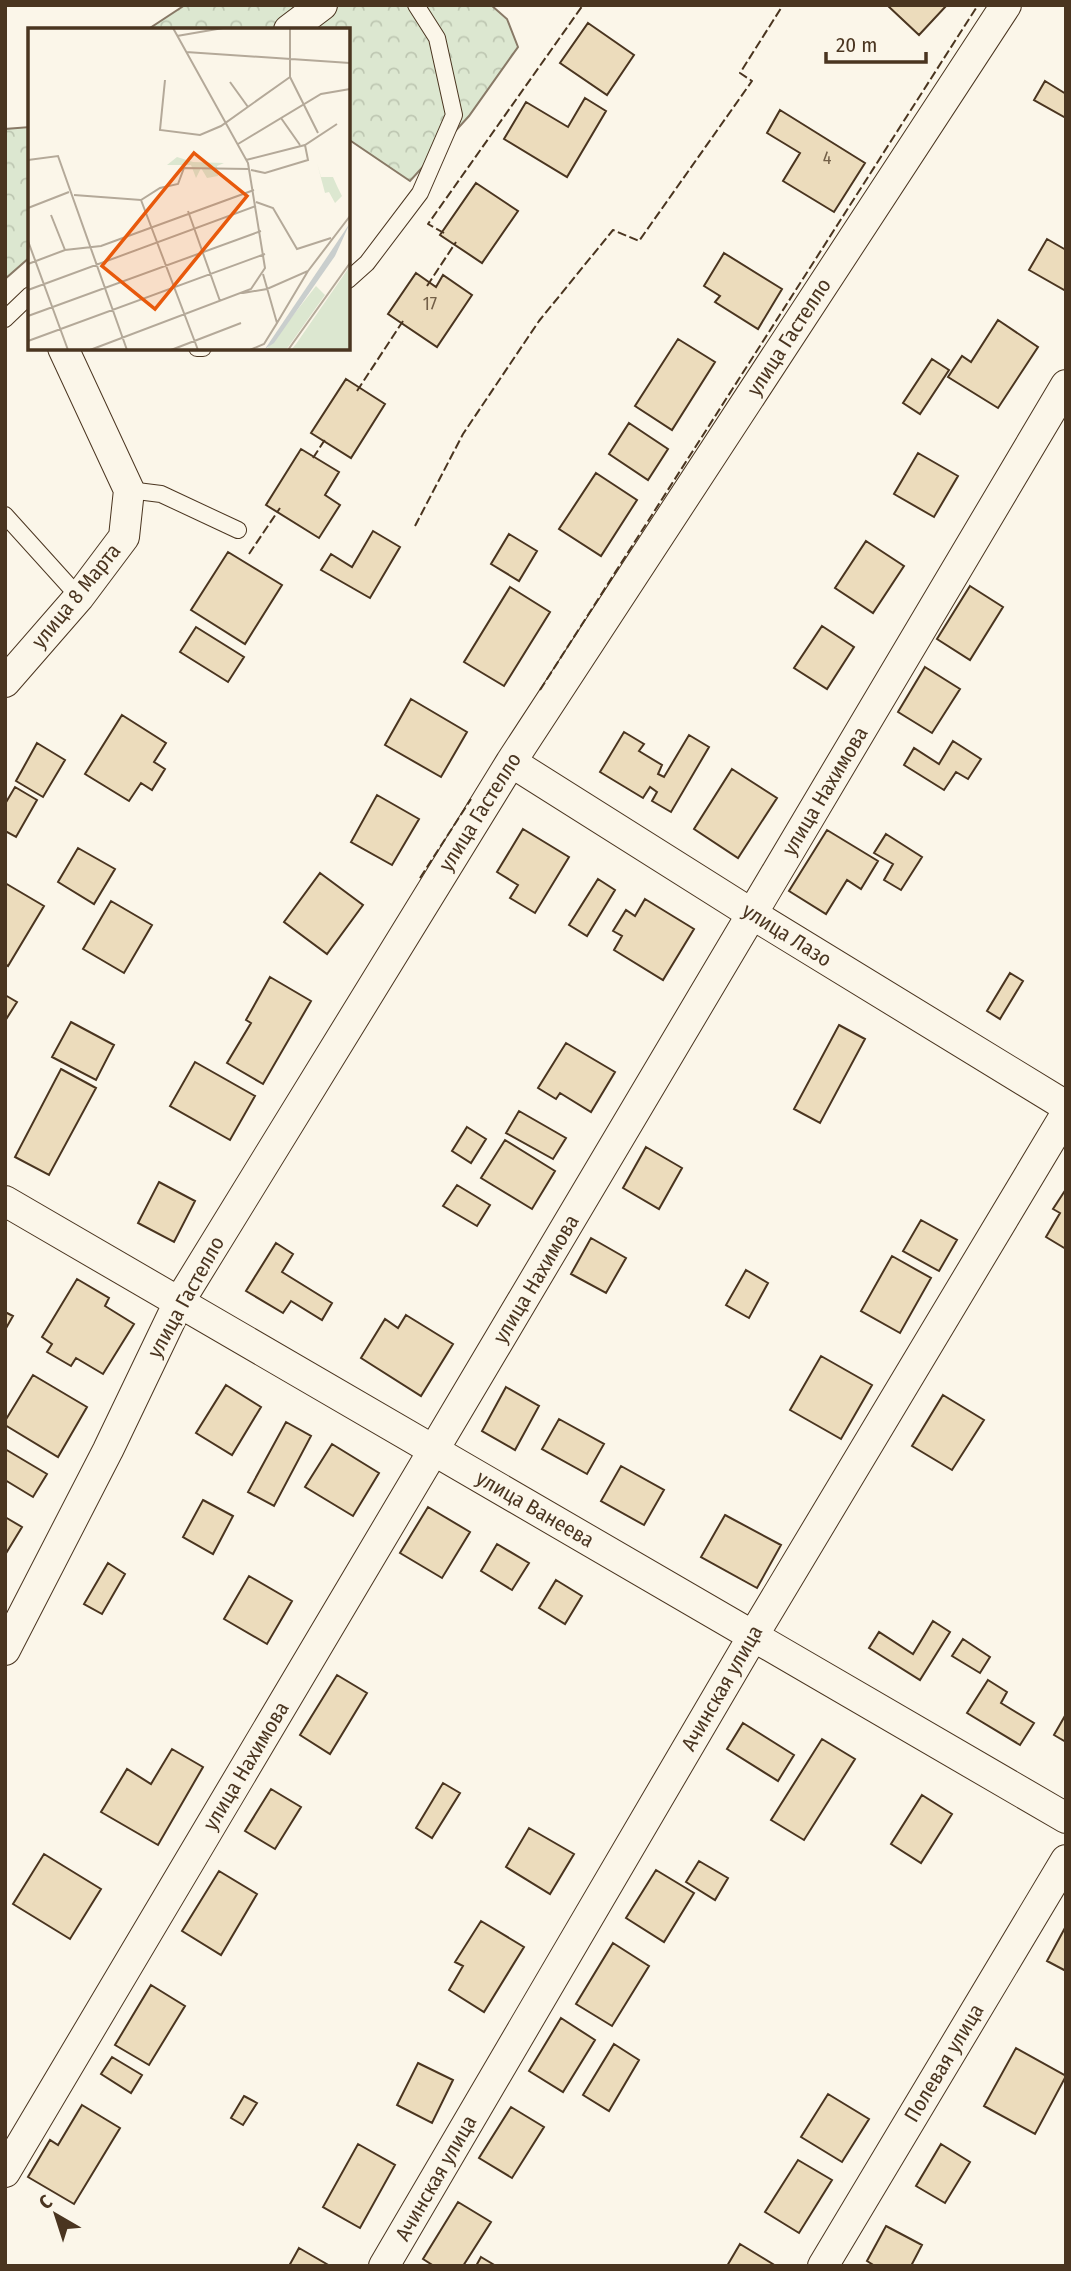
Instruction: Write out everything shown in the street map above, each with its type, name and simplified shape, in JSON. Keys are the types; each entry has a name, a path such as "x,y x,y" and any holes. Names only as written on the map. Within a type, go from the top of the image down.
{"street":[{"path":"292,28 322,5"},
{"name":"улица Гастелло","path":"5,1650 108,1450 179,1302 510,762 1006,5"},
{"path":"64,350 129,490"},
{"name":"улица Нахимова","path":"5,2172 1066,385"},
{"name":"улица 8 Марта","path":"5,682 79,597 124,537 129,490"},
{"name":"улица Лазо","path":"510,762 1066,1106"},
{"name":"Ачинская улица","path":"384,2266 753,1636 1066,1114"},
{"name":"улица Ванеева","path":"5,1201 1066,1818"},
{"name":"Полевая улица","path":"823,2266 1066,1860"}],"lane":[{"path":"350,279 367,263 420,193 454,115 437,38 416,5"},
{"path":"5,320 28,297"},
{"path":"129,490 161,494 237,530"},
{"path":"5,516 79,597"}],"green space":[{"path":"185,5 491,5 507,19 518,47 469,116 410,181 350,140 350,28 150,28"},
{"path":"28,127 28,259 5,279 5,129"}],"building":[{"path":"887,5 947,5 919,35"},
{"path":"588,23 634,55 607,95 560,63"},
{"path":"1045,81 1066,94 1066,118 1034,100"},
{"path":"585,98 606,111 567,177 504,139 526,102 568,127"},
{"path":"780,110 865,163 834,212 783,181 800,153 767,133"},
{"path":"476,183 518,211 482,263 440,235"},
{"path":"1047,239 1066,250 1066,291 1029,270"},
{"path":"724,253 782,289 758,329 715,302 720,296 704,286"},
{"path":"416,273 436,287 443,275 472,295 437,347 388,314"},
{"path":"998,320 1038,347 998,408 948,377 962,356 971,362"},
{"path":"678,339 715,362 672,430 635,406"},
{"path":"932,359 949,370 920,414 903,403"},
{"path":"346,379 385,404 351,458 311,433"},
{"path":"629,423 668,449 648,480 609,454"},
{"path":"301,449 339,472 325,495 340,505 319,538 266,505"},
{"path":"918,453 958,476 934,517 894,494"},
{"path":"596,473 637,500 601,556 559,529"},
{"path":"373,531 400,547 370,598 321,570 331,554 352,567"},
{"path":"509,534 537,551 519,581 491,564"},
{"path":"866,541 904,566 873,613 835,588"},
{"path":"228,552 282,585 245,644 191,610"},
{"path":"970,586 1003,607 970,660 937,639"},
{"path":"510,587 550,612 504,686 464,662"},
{"path":"822,626 854,647 827,689 794,668"},
{"path":"196,627 244,657 228,682 180,652"},
{"path":"925,667 960,689 932,733 898,712"},
{"path":"411,699 467,732 441,777 385,745"},
{"path":"122,715 166,743 154,762 165,769 152,790 141,783 129,801 85,774"},
{"path":"624,732 644,744 639,751 662,765 658,774 664,777 689,735 709,747 671,812 652,801 657,792 650,787 643,798 600,772"},
{"path":"953,741 981,759 968,779 956,772 944,790 904,765 914,748 939,764"},
{"path":"37,743 65,760 43,797 16,781"},
{"path":"732,769 777,798 738,858 694,829"},
{"path":"15,787 37,800 16,837 5,831 5,804"},
{"path":"377,795 419,819 392,865 351,842"},
{"path":"523,829 569,857 535,913 510,898 518,885 497,872"},
{"path":"827,830 878,861 861,889 847,880 826,914 789,891"},
{"path":"886,834 922,857 901,890 884,880 893,864 874,853"},
{"path":"78,848 115,869 94,904 58,882"},
{"path":"320,873 363,905 327,954 284,922"},
{"path":"598,879 615,890 587,936 569,925"},
{"path":"5,883 44,906 8,966 5,964"},
{"path":"645,899 694,929 663,980 614,950 622,936 613,931 626,910 635,916"},
{"path":"111,901 152,925 124,973 83,949"},
{"path":"1010,973 1023,981 1000,1019 987,1011"},
{"path":"270,977 311,1001 263,1084 227,1063 251,1023 246,1020"},
{"path":"5,995 17,1002 5,1021"},
{"path":"71,1022 114,1045 96,1080 52,1057"},
{"path":"839,1025 865,1039 820,1123 794,1109"},
{"path":"566,1043 615,1072 591,1112 560,1093 556,1099 538,1088"},
{"path":"195,1062 255,1096 230,1140 170,1106"},
{"path":"61,1069 96,1088 49,1175 15,1157"},
{"path":"519,1111 566,1138 553,1159 506,1133"},
{"path":"467,1127 486,1139 471,1163 452,1151"},
{"path":"505,1140 555,1171 532,1209 481,1178"},
{"path":"646,1147 682,1168 659,1209 623,1188"},
{"path":"159,1182 195,1201 174,1242 138,1223"},
{"path":"457,1185 490,1205 477,1226 443,1206"},
{"path":"1066,1189 1066,1249 1046,1237 1060,1213 1053,1209"},
{"path":"921,1220 957,1240 939,1271 903,1251"},
{"path":"591,1238 626,1258 606,1293 571,1274"},
{"path":"276,1243 293,1254 282,1272 332,1303 322,1320 291,1301 283,1313 246,1291"},
{"path":"892,1256 931,1278 900,1333 861,1311"},
{"path":"746,1270 768,1283 749,1318 726,1305"},
{"path":"77,1279 109,1298 105,1306 134,1324 103,1374 76,1358 71,1366 47,1352 52,1344 42,1337"},
{"path":"5,1312 13,1316 5,1330"},
{"path":"406,1315 453,1344 421,1396 361,1358 385,1319 398,1328"},
{"path":"821,1356 872,1385 841,1439 790,1410"},
{"path":"33,1375 87,1407 58,1457 5,1425"},
{"path":"226,1385 261,1407 232,1455 196,1433"},
{"path":"506,1387 539,1406 515,1450 482,1431"},
{"path":"943,1395 984,1420 952,1470 912,1446"},
{"path":"559,1419 604,1444 587,1474 542,1449"},
{"path":"286,1422 311,1436 274,1506 248,1492"},
{"path":"332,1444 379,1473 353,1516 305,1487"},
{"path":"5,1449 47,1474 33,1497 5,1480"},
{"path":"621,1466 664,1490 644,1525 601,1501"},
{"path":"203,1500 233,1516 213,1554 183,1537"},
{"path":"428,1507 470,1532 442,1578 400,1553"},
{"path":"725,1515 781,1545 757,1588 701,1557"},
{"path":"5,1517 22,1527 5,1555"},
{"path":"497,1544 529,1563 512,1590 481,1571"},
{"path":"108,1563 125,1574 102,1614 84,1604"},
{"path":"249,1576 292,1601 267,1644 224,1619"},
{"path":"556,1580 582,1596 565,1624 539,1608"},
{"path":"933,1621 950,1632 920,1680 869,1648 879,1632 913,1654"},
{"path":"963,1639 990,1657 980,1673 952,1656"},
{"path":"337,1675 367,1693 330,1754 300,1735"},
{"path":"988,1680 1007,1692 1001,1703 1034,1723 1020,1745 967,1713"},
{"path":"1066,1714 1066,1742 1054,1735"},
{"path":"743,1723 794,1755 778,1781 727,1749"},
{"path":"822,1739 855,1759 804,1840 771,1820"},
{"path":"172,1749 203,1767 158,1845 101,1812 127,1769 151,1784"},
{"path":"443,1783 460,1793 432,1838 416,1828"},
{"path":"271,1789 301,1807 275,1849 245,1831"},
{"path":"922,1795 952,1814 921,1863 891,1844"},
{"path":"529,1828 574,1854 550,1894 506,1867"},
{"path":"44,1854 101,1889 70,1939 13,1904"},
{"path":"699,1861 728,1878 715,1900 686,1882"},
{"path":"656,1870 694,1893 664,1942 626,1918"},
{"path":"219,1871 257,1894 221,1955 182,1931"},
{"path":"481,1921 524,1947 484,2012 449,1990 463,1966 455,1962"},
{"path":"1066,1926 1066,1971 1047,1961"},
{"path":"613,1943 649,1966 612,2026 576,2004"},
{"path":"151,1985 185,2006 149,2065 115,2045"},
{"path":"561,2018 595,2040 563,2092 529,2071"},
{"path":"614,2044 639,2060 609,2111 583,2095"},
{"path":"1016,2048 1066,2076 1035,2134 984,2106"},
{"path":"112,2057 142,2075 131,2093 101,2074"},
{"path":"418,2063 453,2080 432,2123 397,2105"},
{"path":"828,2094 869,2119 842,2162 801,2137"},
{"path":"244,2096 257,2103 243,2125 231,2118"},
{"path":"82,2105 120,2128 74,2204 28,2177 50,2140 58,2145"},
{"path":"511,2107 544,2127 512,2178 479,2158"},
{"path":"358,2144 395,2165 360,2228 323,2207"},
{"path":"941,2144 970,2162 945,2203 916,2186"},
{"path":"798,2160 832,2180 799,2233 765,2212"},
{"path":"458,2202 491,2222 463,2266 434,2266 423,2259"},
{"path":"886,2226 922,2245 911,2266 875,2266 867,2261"},
{"path":"740,2244 776,2266 727,2266"},
{"path":"299,2248 330,2266 289,2266"},
{"path":"481,2257 496,2266 476,2266"}],"fence":[{"path":"444,233 428,224 583,5"},
{"path":"415,526 463,434 539,321 613,230 639,241 752,81 740,73 783,5"},
{"path":"540,690 978,5"},
{"path":"427,286 456,242"},
{"path":"357,391 403,321"},
{"path":"313,458 326,438"},
{"path":"249,554 280,508"},
{"path":"420,878 471,799"}]}
